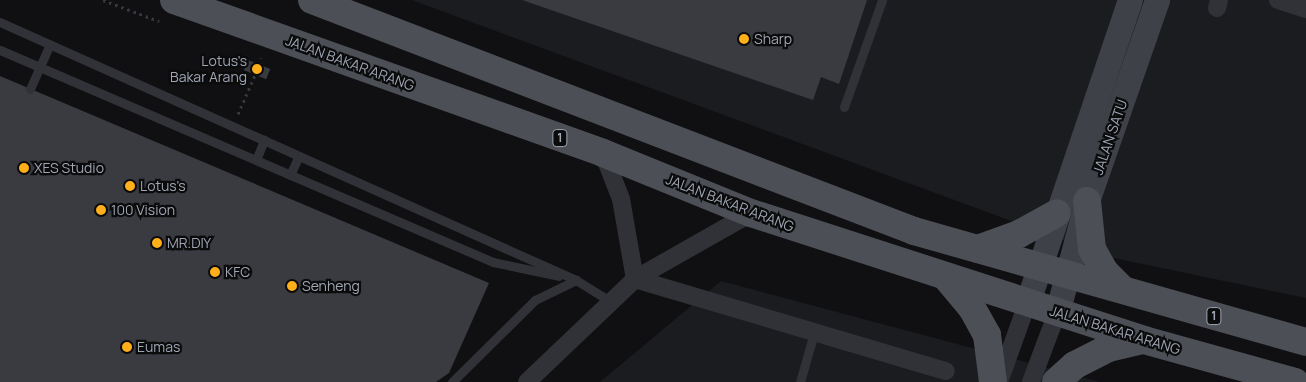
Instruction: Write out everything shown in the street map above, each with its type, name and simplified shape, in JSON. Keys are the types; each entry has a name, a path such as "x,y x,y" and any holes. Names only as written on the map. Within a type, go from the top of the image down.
{"main road":[{"name":"JALAN BAKAR ARANG","path":"174,0 603,153 751,212 946,277 1028,301 1057,313 1144,340 1294,382"},
{"name":"1","path":"312,0 914,231 1039,268 1122,289 1306,342"},
{"name":"JALAN SATU","path":"1028,301 1130,0"},
{"name":"JALAN SATU","path":"1057,313 1069,275 1087,201 1157,0"},
{"path":"1087,201 1092,249 1104,271 1122,289"},
{"path":"978,249 1019,234 1058,213"},
{"path":"946,277 972,308 987,335 993,382"},
{"path":"1056,382 1075,366 1108,348 1144,340"}],"street":[{"path":"1278,0 1306,9"},
{"path":"603,153 621,199 635,279"},
{"path":"528,382 609,301 635,279 751,212"},
{"path":"635,279 946,371"},
{"path":"999,382 1028,301"},
{"path":"1031,382 1057,313"}],"lane":[{"path":"844,107 882,0"},
{"path":"0,22 576,280 609,301"},
{"path":"30,89 50,44"},
{"path":"0,50 493,262 576,280"},
{"path":"256,160 264,140"},
{"path":"290,175 299,156"},
{"path":"452,382 535,300 576,280"},
{"path":"800,382 814,333"}],"path":[{"path":"260,65 262,59"}],"shaded area":[{"path":"412,0 1306,0 1306,298 1109,257"},
{"path":"721,281 1100,382 600,382"}],"building":[{"name":"Sharp","path":"522,0 867,0 839,84 821,77 813,100"},
{"path":"248,60 270,69 266,79 244,70"},
{"name":"Lotus's","path":"0,76 489,283 449,373 436,382 0,382"}],"place":[{"name":"Sharp","path":"744,39"},
{"name":"Lotus's Bakar Arang","path":"257,69"},
{"name":"XES Studio","path":"24,168"},
{"name":"Lotus's","path":"130,186"},
{"name":"100 Vision","path":"101,210"},
{"name":"MR.DIY","path":"157,243"},
{"name":"KFC","path":"215,272"},
{"name":"Senheng","path":"292,286"},
{"name":"Eumas","path":"127,347"}]}
